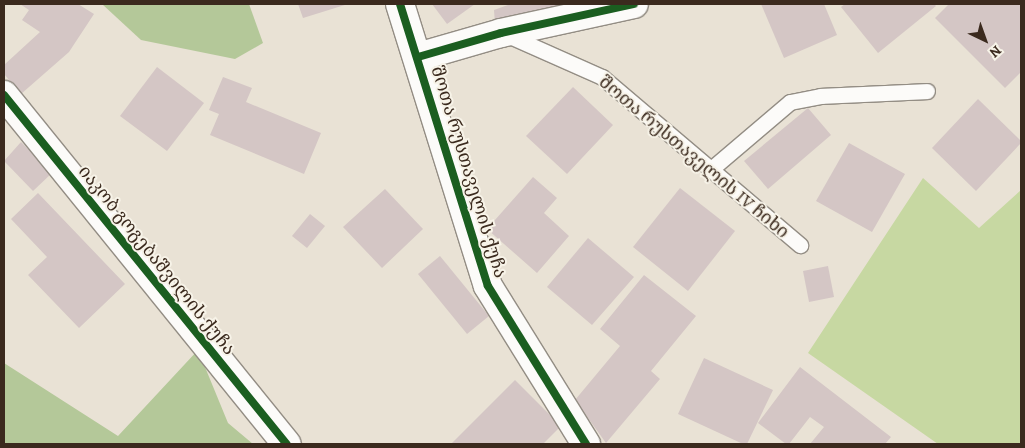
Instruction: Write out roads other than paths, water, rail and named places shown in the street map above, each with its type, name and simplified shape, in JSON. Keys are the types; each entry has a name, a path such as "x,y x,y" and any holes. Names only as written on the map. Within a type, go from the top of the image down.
{"street":[{"name":"შოთა რუსთაველის ქუჩა","path":"400,4 488,286 586,444"},
{"path":"418,57 500,33 634,4"},
{"name":"იაკობ გოგებაშვილის ქუჩა","path":"4,95 288,444"}],"lane":[{"name":"შოთა რუსთაველის IV ჩიხი","path":"500,33 602,77 800,245"},
{"path":"710,170 790,102 821,96 927,92"}]}
